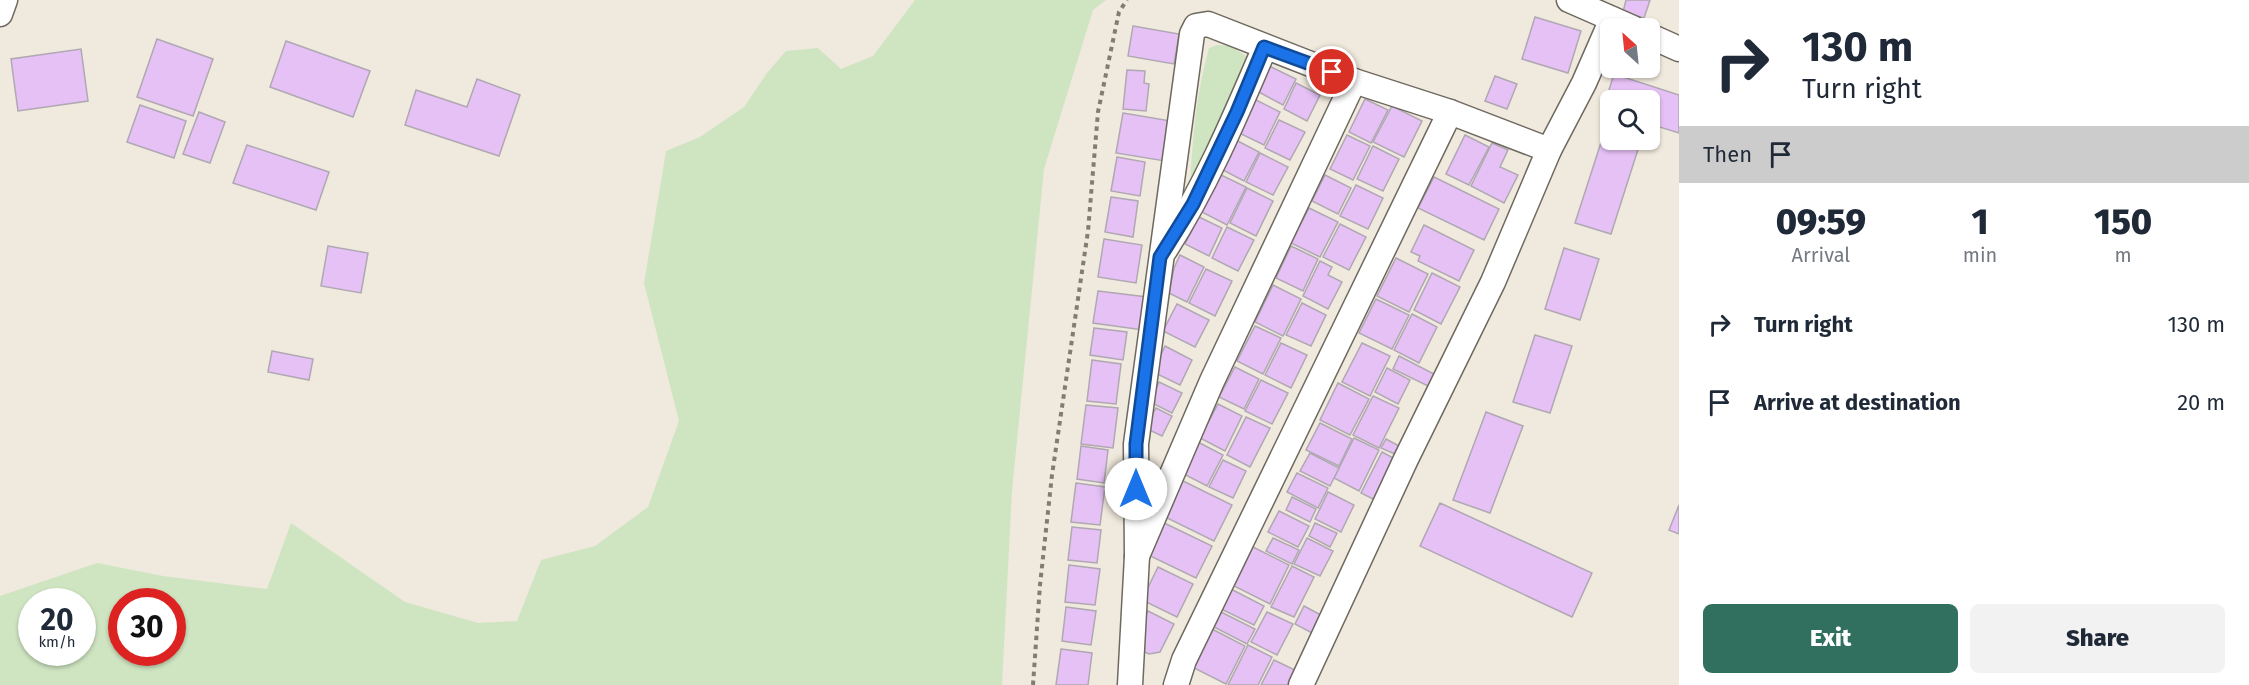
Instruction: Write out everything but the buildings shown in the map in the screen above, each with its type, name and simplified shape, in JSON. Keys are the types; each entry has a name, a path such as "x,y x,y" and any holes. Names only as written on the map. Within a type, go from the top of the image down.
{"street":[{"path":"0,14 5,0"},
{"path":"1569,0 1609,18"},
{"path":"1130,685 1137,556 1136,444 1186,69 1194,30 1201,24 1208,24 1354,81 1450,112 1549,150"},
{"path":"1660,40 1679,49"},
{"path":"1160,257 1193,204 1237,112 1264,47"},
{"path":"1301,685 1401,469 1493,282 1549,150 1584,83 1600,58"},
{"path":"1137,556 1212,381 1354,81"},
{"path":"1176,685 1184,660 1450,112"}],"path":[{"path":"1033,685 1040,585 1052,476 1088,231 1098,112 1119,12 1127,0"}],"green space":[{"path":"915,0 1106,0 1093,10 1044,169 1012,491 1002,685 0,685 0,596 18,590 18,666 96,666 96,588 24,588 97,563 163,576 267,589 291,523 405,602 478,623 517,621 541,560 595,546 648,507 679,421 644,283 666,151 700,137 744,107 767,73 786,51 818,48 841,69 873,56"},
{"path":"1217,45 1230,46 1251,59 1236,83 1190,189 1193,135 1201,83 1209,48"}],"route":[{"path":"1136,489 1136,444 1160,257 1193,204 1237,112 1264,47 1332,72"}]}
